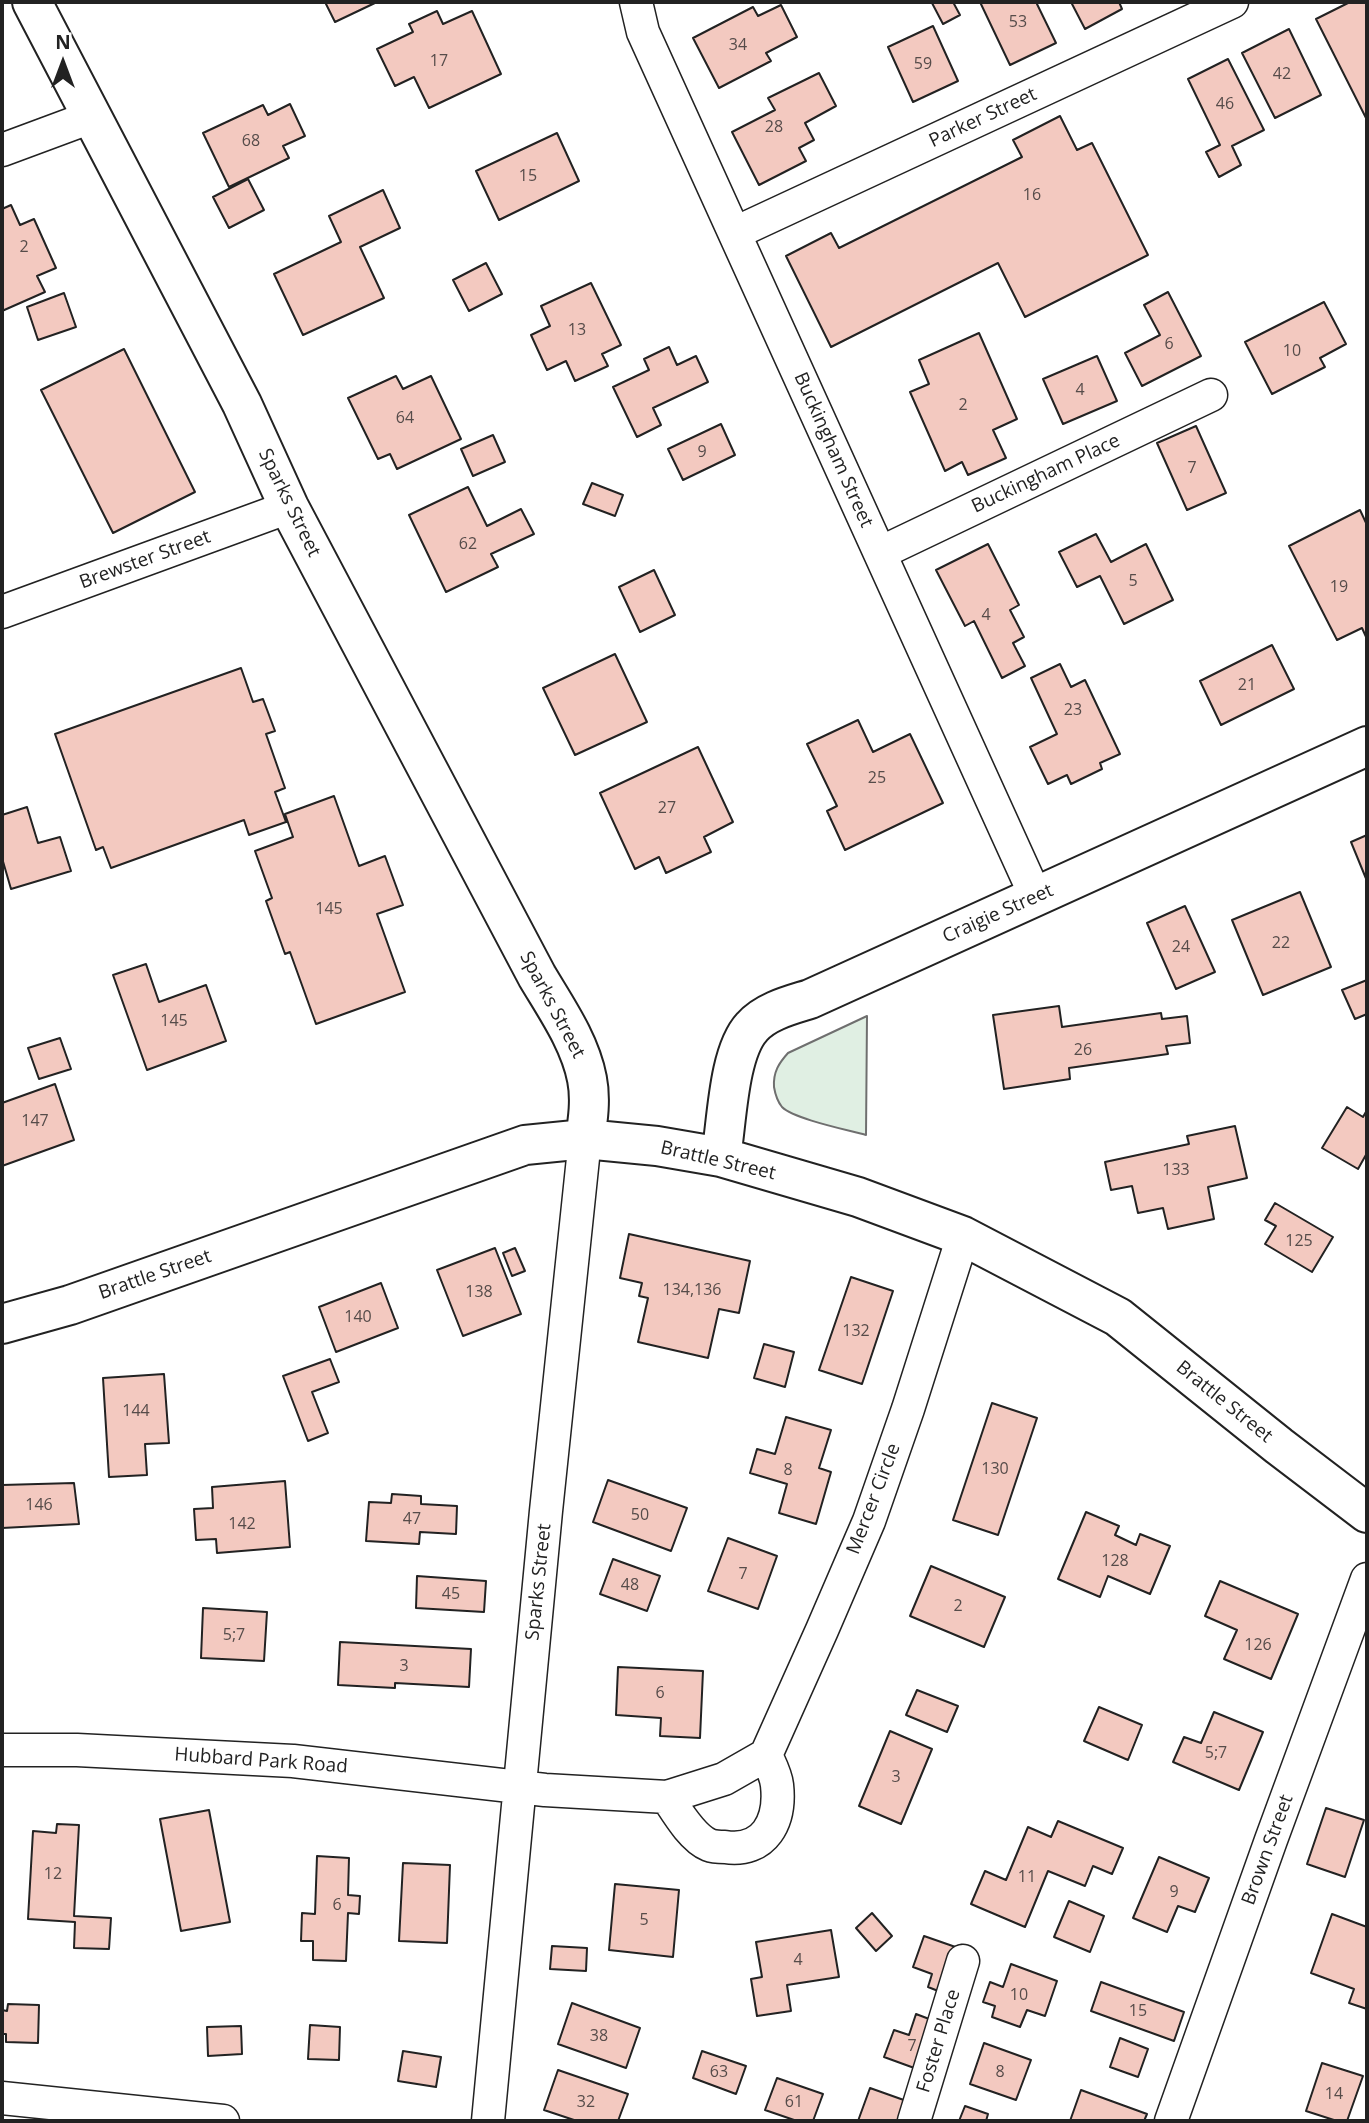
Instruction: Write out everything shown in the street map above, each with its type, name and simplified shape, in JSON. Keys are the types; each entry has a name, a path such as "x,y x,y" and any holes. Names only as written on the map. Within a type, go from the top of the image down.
{"main road":[{"name":"Sparks Street","path":"32,2 242,404 289,507 575,1044 588,1083 589,1114 586,1139"},
{"name":"Craigie Street","path":"720,1157 732,1079 745,1038 753,1027 767,1016 810,999 1367,746"},
{"name":"Brattle Street","path":"2,1324 70,1305 525,1145 586,1139 657,1146 720,1157 858,1197 963,1237 1118,1317 1279,1447 1367,1513"}],"street":[{"name":"Buckingham Street","path":"636,2 643,32 1036,897"},
{"name":"Parker Street","path":"735,233 1232,2"},
{"path":"2,150 91,117"},
{"name":"Buckingham Place","path":"880,553 1211,395"},
{"name":"Brewster Street","path":"2,612 289,507"},
{"name":"Sparks Street","path":"488,2121 586,1139"},
{"name":"Mercer Circle","path":"766,1755 869,1521 963,1237"},
{"name":"Brown Street","path":"1171,2121 1367,1579"},
{"name":"Hubbard Park Road","path":"2,1750 77,1750 293,1761 520,1787"},
{"path":"520,1787 667,1797 724,1779 766,1755 777,1784 772,1827 757,1844 737,1849 708,1845 686,1825 667,1797"},
{"name":"Foster Place","path":"914,2121 963,1961"},
{"path":"2,2098 223,2121"}],"green space":[{"path":"867,1016 866,1135 809,1120 782,1107 776,1095 774,1077 788,1053"}],"building":[{"path":"325,2 377,2 335,22"},
{"path":"953,2 960,15 943,24 932,3"},
{"path":"980,2 1036,2 1056,43 1010,65"},
{"path":"1071,2 1119,2 1122,9 1085,29"},
{"path":"1350,2 1367,2 1367,120 1316,19"},
{"path":"781,5 797,37 766,53 771,61 719,88 693,38 753,7 758,16"},
{"path":"437,11 443,24 472,11 501,74 429,108 414,77 395,86 377,49 413,32 409,24"},
{"path":"933,26 958,81 913,102 888,47"},
{"path":"1289,29 1321,95 1275,118 1242,53"},
{"path":"1228,59 1264,130 1232,146 1241,165 1219,177 1206,152 1220,145 1188,79"},
{"path":"819,73 836,106 805,123 814,140 799,148 806,161 759,185 732,132 775,110 768,98"},
{"path":"290,104 305,136 283,146 289,158 229,187 203,133 263,105 268,115"},
{"path":"1060,116 1077,150 1092,143 1148,255 1025,317 998,263 831,347 786,256 831,233 839,248 1022,157 1013,140"},
{"path":"557,133 579,181 499,220 476,171"},
{"path":"248,179 264,210 229,228 213,197"},
{"path":"383,190 400,228 360,247 384,298 303,335 274,274 341,242 329,216"},
{"path":"11,205 20,225 34,219 56,268 37,276 45,292 2,311 2,209"},
{"path":"486,263 502,294 469,311 453,280"},
{"path":"591,283 621,345 602,354 608,366 575,381 566,361 547,370 531,335 550,326 541,306"},
{"path":"1168,292 1201,356 1142,386 1125,353 1160,335 1144,305"},
{"path":"64,293 76,327 38,340 27,307"},
{"path":"1324,302 1346,344 1320,358 1325,367 1272,394 1245,342"},
{"path":"979,333 1017,419 993,430 1006,458 968,475 962,462 945,471 910,392 929,384 919,360"},
{"path":"669,347 677,365 696,356 708,382 653,408 661,425 637,437 613,387 649,370 644,359"},
{"path":"124,349 195,492 113,533 41,390"},
{"path":"1097,356 1117,401 1063,424 1043,379"},
{"path":"396,376 403,389 431,376 461,439 397,469 390,454 378,459 348,398"},
{"path":"721,424 735,455 683,480 668,449"},
{"path":"1196,426 1226,493 1187,510 1157,443"},
{"path":"493,435 505,462 473,476 461,449"},
{"path":"592,483 623,495 615,516 583,504"},
{"path":"468,487 487,526 521,509 534,534 491,554 498,567 446,592 409,515"},
{"path":"1360,510 1367,525 1367,639 1362,628 1337,640 1289,546"},
{"path":"1096,534 1111,562 1146,544 1173,600 1124,624 1100,576 1077,587 1059,552"},
{"path":"988,544 1019,605 1010,610 1024,637 1013,643 1025,666 1002,678 974,621 965,626 936,570"},
{"path":"654,570 675,615 640,632 619,587"},
{"path":"1272,645 1294,689 1221,725 1200,681"},
{"path":"615,654 647,722 575,755 543,688"},
{"path":"1060,664 1071,687 1085,680 1120,754 1100,763 1102,769 1071,784 1067,775 1048,784 1030,747 1057,734 1031,678"},
{"path":"241,668 253,702 263,699 275,731 266,734 285,788 275,792 286,822 249,835 244,820 111,868 103,847 96,850 55,734"},
{"path":"858,720 873,752 910,734 943,803 845,850 827,811 837,806 807,744"},
{"path":"698,747 733,822 704,837 711,852 666,873 659,857 635,869 600,793"},
{"path":"334,796 359,866 385,856 403,905 377,914 405,992 316,1024 290,952 285,954 266,901 272,898 255,851 293,837 285,814"},
{"path":"27,807 38,843 60,837 71,871 11,889 2,858 2,815"},
{"path":"1367,835 1367,881 1351,842"},
{"path":"1300,892 1331,967 1263,995 1232,920"},
{"path":"1185,906 1215,972 1176,989 1147,923"},
{"path":"146,964 159,1002 206,985 226,1041 147,1070 113,975"},
{"path":"1367,980 1367,1014 1355,1019 1342,990"},
{"path":"1059,1006 1062,1027 1161,1013 1162,1019 1187,1016 1190,1043 1166,1046 1168,1054 1069,1068 1070,1079 1004,1089 993,1015"},
{"path":"60,1038 71,1069 39,1079 28,1048"},
{"path":"55,1084 74,1140 2,1166 2,1103"},
{"path":"1347,1107 1363,1117 1367,1110 1367,1153 1358,1169 1322,1148"},
{"path":"1235,1126 1247,1178 1208,1187 1214,1219 1168,1229 1163,1208 1138,1213 1132,1186 1111,1190 1105,1162 1189,1144 1187,1136"},
{"path":"1275,1203 1333,1237 1312,1272 1265,1244 1276,1226 1265,1220"},
{"path":"629,1234 750,1261 739,1313 719,1309 708,1358 638,1342 648,1298 639,1296 642,1283 620,1278"},
{"path":"495,1248 521,1314 463,1336 437,1270"},
{"path":"515,1248 525,1271 512,1276 503,1253"},
{"path":"851,1277 893,1291 862,1384 819,1370"},
{"path":"381,1283 398,1328 336,1352 319,1307"},
{"path":"764,1344 794,1352 785,1387 754,1378"},
{"path":"330,1359 339,1382 312,1392 328,1433 308,1441 283,1376"},
{"path":"164,1374 169,1443 145,1444 147,1475 109,1477 103,1378"},
{"path":"992,1403 1037,1418 998,1535 953,1520"},
{"path":"786,1417 831,1430 819,1468 831,1472 816,1524 779,1513 787,1484 750,1473 757,1449 775,1454"},
{"path":"608,1480 687,1508 671,1551 593,1522"},
{"path":"285,1481 290,1547 217,1553 216,1539 196,1540 194,1509 213,1508 212,1487"},
{"path":"74,1483 79,1524 2,1528 2,1485"},
{"path":"392,1494 421,1496 421,1504 457,1506 456,1534 420,1532 419,1544 366,1541 369,1502 391,1503"},
{"path":"1086,1512 1119,1526 1115,1535 1136,1545 1140,1534 1170,1546 1150,1594 1108,1576 1100,1597 1058,1579"},
{"path":"728,1538 777,1556 758,1609 708,1591"},
{"path":"613,1559 660,1576 647,1611 600,1594"},
{"path":"931,1566 1005,1597 984,1647 910,1616"},
{"path":"417,1576 486,1581 484,1612 416,1608"},
{"path":"1220,1581 1298,1614 1271,1679 1224,1659 1237,1630 1205,1616"},
{"path":"203,1608 267,1612 264,1661 201,1658"},
{"path":"340,1642 471,1649 469,1687 395,1683 395,1688 338,1685"},
{"path":"618,1667 703,1671 700,1738 660,1736 661,1718 616,1715"},
{"path":"917,1690 958,1706 947,1732 906,1715"},
{"path":"1099,1707 1142,1725 1128,1760 1084,1741"},
{"path":"1214,1712 1263,1732 1239,1790 1173,1762 1184,1737 1201,1743"},
{"path":"890,1731 932,1749 901,1824 859,1806"},
{"path":"1326,1808 1364,1820 1345,1877 1307,1864"},
{"path":"209,1810 230,1922 181,1931 160,1819"},
{"path":"1058,1821 1123,1848 1112,1874 1093,1866 1085,1886 1048,1871 1025,1927 971,1904 985,1871 1006,1880 1028,1827 1051,1837"},
{"path":"57,1824 79,1825 74,1916 111,1918 109,1949 74,1948 75,1922 28,1919 33,1831 56,1833"},
{"path":"317,1856 349,1858 348,1895 360,1896 359,1914 348,1913 346,1961 313,1960 313,1941 301,1941 302,1913 315,1914"},
{"path":"1159,1857 1209,1878 1195,1912 1178,1906 1167,1932 1133,1918"},
{"path":"403,1863 450,1865 447,1943 399,1941"},
{"path":"615,1884 679,1890 673,1957 609,1950"},
{"path":"1069,1901 1104,1916 1090,1952 1054,1937"},
{"path":"872,1913 892,1936 876,1951 856,1928"},
{"path":"1332,1914 1367,1927 1367,2009 1349,2003 1354,1989 1311,1973"},
{"path":"831,1930 839,1977 787,1985 791,2011 757,2016 751,1979 762,1977 756,1942"},
{"path":"924,1936 967,1951 951,1996 928,1987 932,1974 913,1967"},
{"path":"552,1946 587,1948 586,1971 550,1969"},
{"path":"1011,1964 1057,1981 1045,2016 1027,2010 1020,2027 992,2017 995,2006 983,2002 990,1982 1003,1987"},
{"path":"1101,1982 1184,2012 1174,2041 1091,2011"},
{"path":"572,2003 640,2028 626,2068 558,2044"},
{"path":"8,2004 39,2005 38,2043 6,2042 6,2034 2,2034 2,2010 7,2011"},
{"path":"916,2014 945,2025 928,2073 884,2057 894,2030 909,2035"},
{"path":"310,2025 340,2027 339,2060 308,2059"},
{"path":"241,2026 242,2054 208,2056 207,2027"},
{"path":"1120,2038 1148,2049 1138,2077 1110,2067"},
{"path":"984,2043 1031,2060 1016,2100 970,2084"},
{"path":"403,2051 441,2057 436,2087 398,2081"},
{"path":"702,2051 746,2066 736,2094 693,2078"},
{"path":"1322,2063 1363,2076 1347,2121 1337,2121 1306,2111"},
{"path":"558,2070 628,2094 618,2121 577,2121 544,2110"},
{"path":"777,2078 823,2094 813,2121 797,2121 765,2110"},
{"path":"870,2088 915,2104 909,2121 858,2121"},
{"path":"1081,2090 1147,2114 1144,2121 1070,2121"},
{"path":"965,2106 988,2114 986,2121 959,2121"}]}
